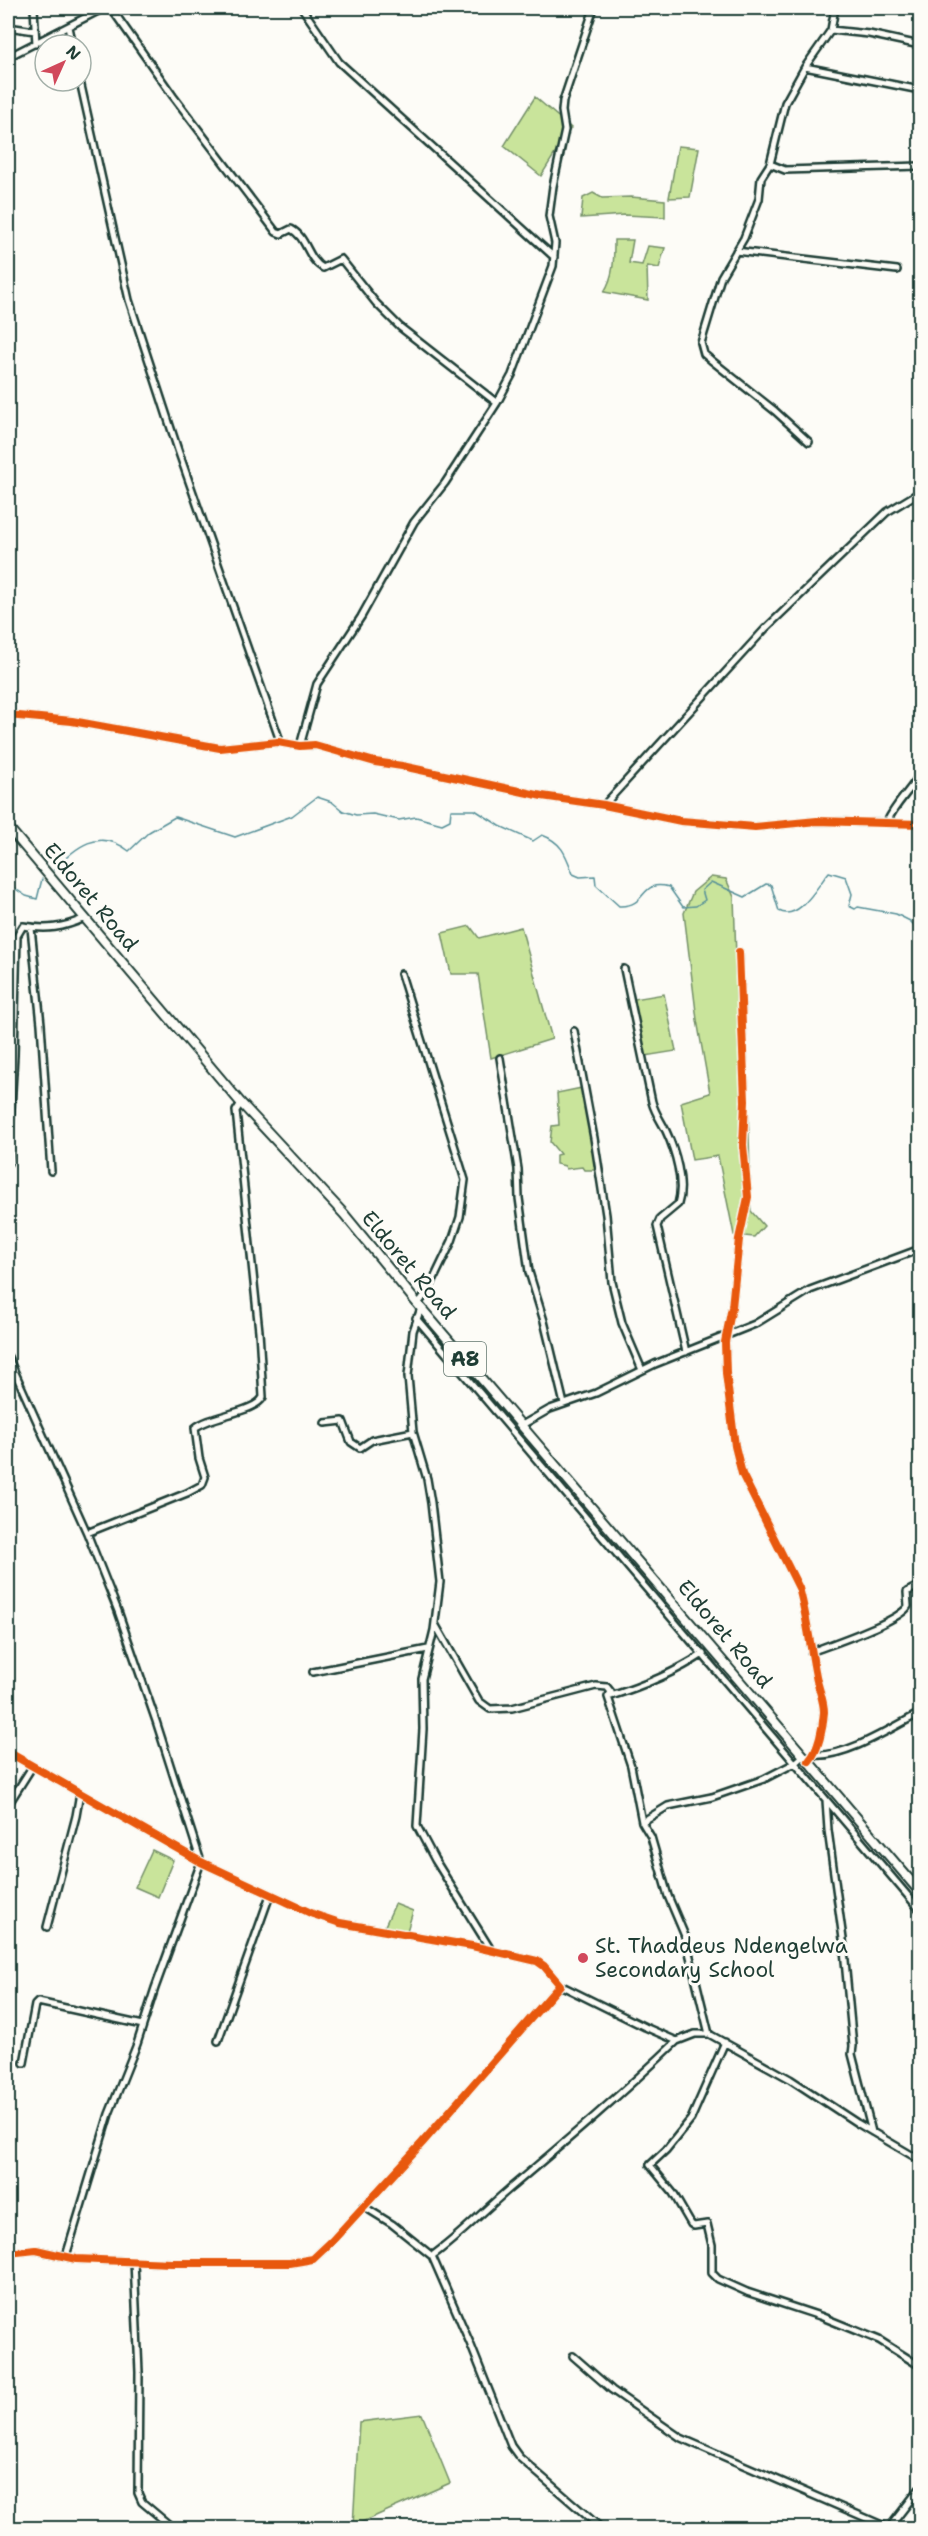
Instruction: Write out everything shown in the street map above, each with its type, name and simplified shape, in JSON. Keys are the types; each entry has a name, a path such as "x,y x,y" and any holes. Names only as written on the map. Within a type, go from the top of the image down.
{"highway":[{"name":"Eldoret Road","path":"8,827 242,1103 344,1214 419,1306 809,1757 921,1892"}],"street":[{"path":"8,27 35,31 34,8"},
{"path":"57,33 104,8"},
{"path":"111,8 172,96 276,232 281,234 293,229 316,262 323,268 341,259 376,303 400,327 497,403"},
{"path":"302,8 339,62 554,256"},
{"path":"300,746 317,684 361,617 414,522 445,483 497,403 512,375 554,266 555,243 549,216 553,186 566,130 562,111 563,101 594,8"},
{"path":"809,442 776,411 704,354 701,343 721,276 749,226 759,199 761,178 770,164 785,103 805,67 831,30 835,8"},
{"path":"68,27 69,33"},
{"path":"831,30 869,34 921,45"},
{"path":"8,57 33,45"},
{"path":"805,67 921,90"},
{"path":"82,93 129,300 178,450 279,738 278,742"},
{"path":"770,164 784,170 921,166"},
{"path":"736,252 897,270"},
{"path":"604,805 765,629 887,512 921,492"},
{"path":"8,715 72,721 220,748 278,742 300,746 315,745 375,762 681,821 732,826 817,821 921,824"},
{"path":"887,822 894,807 921,774"},
{"path":"8,1164 14,1055 16,936 21,928 44,930 61,927 85,918"},
{"path":"31,928 41,1024 51,1171"},
{"path":"739,952 745,1101 743,1163 748,1197 739,1239 732,1307 726,1336 726,1373 738,1460 754,1501 799,1588 824,1710 809,1757"},
{"path":"624,969 655,1114 666,1130 679,1180 678,1204 660,1219 658,1231 686,1352"},
{"path":"400,974 465,1180 460,1218 452,1241 419,1306 408,1365 413,1432 427,1479 439,1570 439,1596 435,1623 422,1679 423,1729 417,1826 435,1860 491,1950"},
{"path":"574,1031 606,1215 612,1282 622,1323 642,1370"},
{"path":"500,1058 518,1169 519,1197 529,1272 544,1321 564,1404"},
{"path":"87,1533 170,1501 202,1485 205,1477 199,1458 195,1428 203,1422 256,1404 261,1400 258,1331 236,1111 242,1103"},
{"path":"522,1425 550,1409 606,1389 642,1370 755,1324 810,1290 884,1261 921,1250"},
{"path":"416,1318 921,1910"},
{"path":"8,1357 87,1533 118,1611 201,1862 109,2114 66,2256"},
{"path":"325,1423 343,1420 351,1442 360,1448 372,1440 413,1432"},
{"path":"812,1652 868,1630 903,1613 908,1606 907,1593 921,1585"},
{"path":"435,1623 479,1701 490,1709 512,1708 600,1685 609,1689 611,1692 608,1697 631,1766 642,1822 651,1837 668,1896 685,1936 709,2034"},
{"path":"313,1672 428,1649"},
{"path":"608,1697 669,1675 703,1654"},
{"path":"642,1822 668,1806 737,1789 764,1779 809,1757 828,1756 845,1750 921,1713"},
{"path":"8,1752 201,1862 270,1895 340,1923 491,1950 537,1961 560,1985 677,2041"},
{"path":"8,1805 32,1767"},
{"path":"47,1927 80,1793"},
{"path":"826,1800 843,1939 852,2054 872,2132"},
{"path":"218,2041 270,1895"},
{"path":"8,2253 36,2250 93,2260 269,2264 307,2262 323,2250 560,1985"},
{"path":"24,2063 35,2005 38,2002 143,2025"},
{"path":"432,2256 468,2229 494,2203 599,2115 677,2041 695,2034 709,2034 725,2042 790,2079 872,2132 921,2160"},
{"path":"725,2042 691,2119 666,2150 650,2165 673,2193 691,2224 694,2226 707,2224 712,2245 712,2273 718,2279 747,2292 820,2316 879,2340 921,2366"},
{"path":"363,2206 392,2224 432,2256 511,2446 519,2457 601,2529"},
{"path":"134,2261 139,2372 138,2493 142,2502 173,2529"},
{"path":"573,2356 612,2390 681,2438 889,2529 921,2488"}],"green space":[{"path":"535,97 571,128 541,176 504,146"},
{"path":"678,146 699,148 690,197 669,198"},
{"path":"593,193 602,198 631,197 665,200 665,217 625,215 581,218 583,198"},
{"path":"614,240 633,240 629,263 642,265 648,246 665,248 659,268 647,266 648,300 604,292 612,274"},
{"path":"711,877 726,879 734,897 736,958 747,1059 751,1211 764,1226 754,1237 734,1235 718,1156 692,1160 681,1102 710,1093 697,1020 684,913 693,892"},
{"path":"470,926 479,938 521,927 552,1039 491,1058 478,974 451,974 442,933"},
{"path":"664,994 676,1051 645,1056 634,999"},
{"path":"582,1088 595,1170 584,1170 582,1167 566,1169 565,1166 556,1164 556,1155 560,1154 550,1142 552,1126 559,1125 557,1093"},
{"path":"152,1850 173,1860 158,1897 135,1887"},
{"path":"395,1904 413,1911 407,1931 384,1928"},
{"path":"422,2414 450,2483 353,2526 359,2422"}],"waterway":[{"path":"54,870 70,854 98,840 118,844 129,851 149,832 175,817 235,837 292,816 317,797 332,802 343,811 356,815 373,814 399,820 416,817 442,824 450,820 451,810 475,810 500,826 533,841 542,835 554,841 565,855 573,874 580,877 595,876 596,885 619,906 635,902 652,887 669,887 683,907 696,906 705,900 702,890 711,882 745,897 766,884 771,885 779,911 786,913 801,907 829,872 846,877 852,894 849,906 855,909 858,907 896,914 910,921 920,931"},
{"path":"8,884 26,896 37,899 42,879"}],"cycle path":[{"path":"8,715 72,721 220,748 278,742 300,746 315,745 375,762 681,821 755,827 817,821 920,824"},
{"path":"739,952 745,1101 743,1145 748,1197 739,1239 732,1307 725,1342 726,1373 735,1446 742,1474 799,1588 804,1609 824,1712 818,1745 809,1761"},
{"path":"8,1752 201,1862 313,1914 340,1923 472,1946 537,1961 560,1985 422,2143 313,2259 290,2263 171,2263 76,2259 36,2250 8,2253"}],"place":[{"name":"St. Thaddeus Ndengelwa Secondary School","path":"583,1958"}]}
